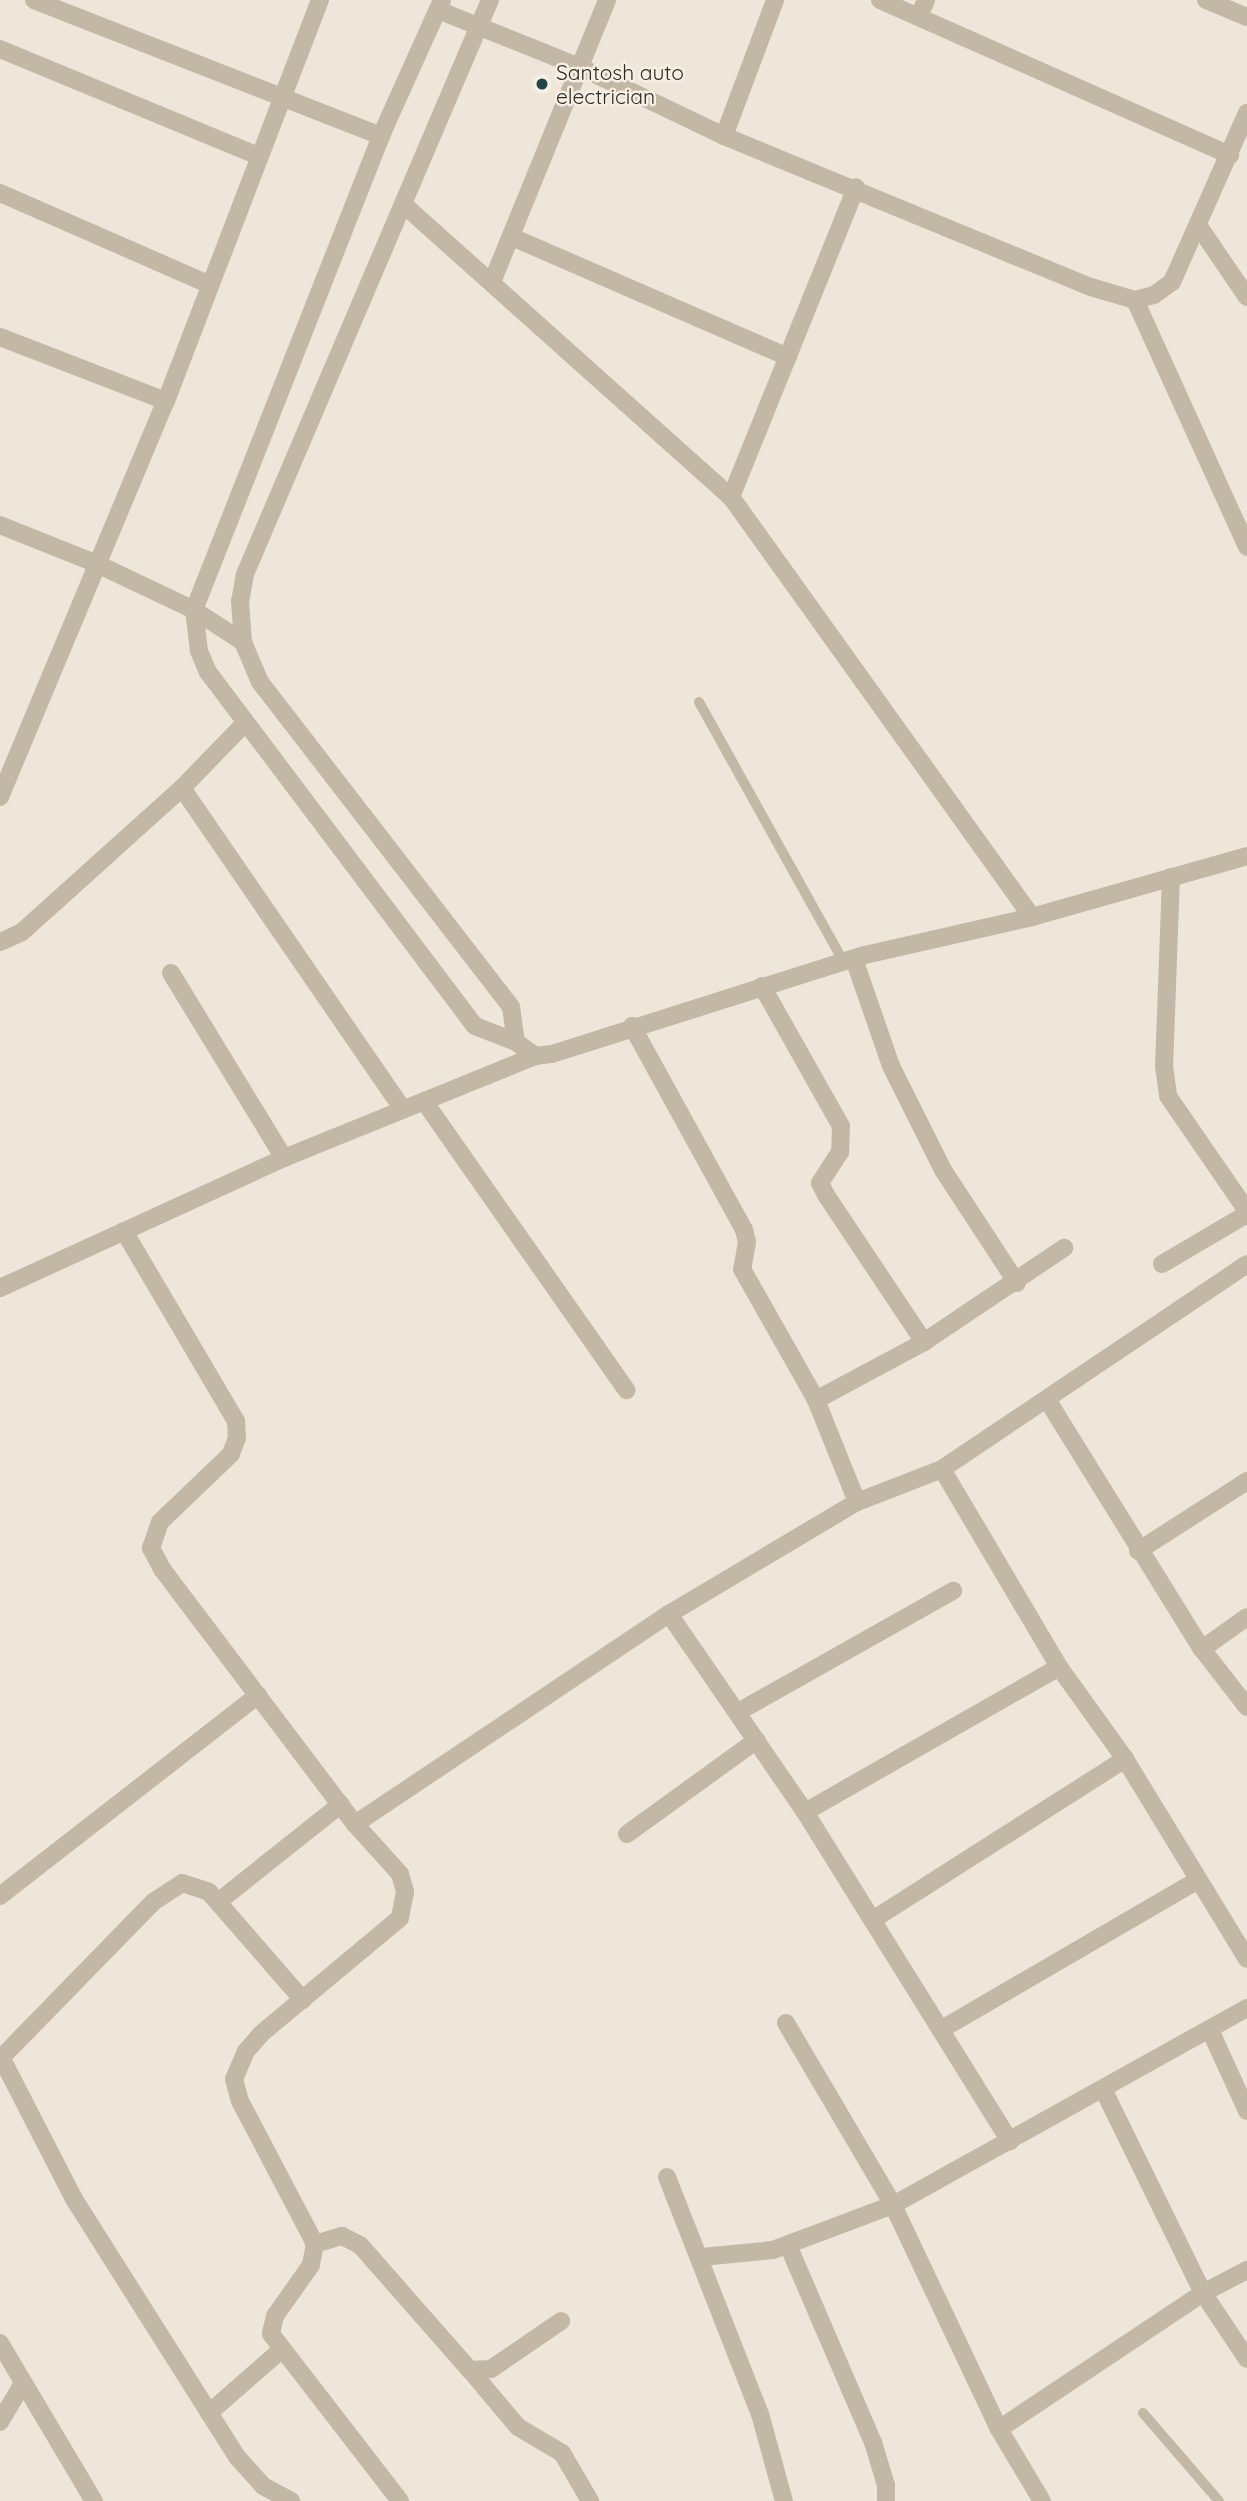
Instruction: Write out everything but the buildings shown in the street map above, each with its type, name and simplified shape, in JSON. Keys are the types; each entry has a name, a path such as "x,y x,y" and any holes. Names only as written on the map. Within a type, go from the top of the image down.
{"street":[{"path":"34,0 381,136"},
{"path":"0,797 95,563 166,401 208,284 258,156 284,99 320,0"},
{"path":"490,0 245,574 240,601 243,642 260,682 511,1007 516,1042"},
{"path":"492,282 607,0"},
{"path":"724,135 775,0"},
{"path":"880,0 923,8 1230,155"},
{"path":"1206,0 1247,18"},
{"path":"535,1056 516,1042 475,1026 208,672 199,651 194,610 381,136 440,5 479,26 580,67 724,135 856,187 1091,287 1135,300 1154,295 1172,282 1247,113"},
{"path":"0,49 258,156"},
{"path":"731,497 856,187"},
{"path":"0,193 208,284"},
{"path":"403,204 731,497 1032,917"},
{"path":"1198,225 1247,297"},
{"path":"512,237 788,357"},
{"path":"1135,300 1247,547"},
{"path":"0,337 166,401"},
{"path":"0,525 95,563 194,610 243,642"},
{"path":"0,942 22,932 182,788 245,723"},
{"path":"182,788 403,1109"},
{"path":"0,1288 284,1158 535,1056 848,960 1032,917 1247,856"},
{"path":"1162,1265 1247,1212 1168,1096 1164,1066 1171,877"},
{"path":"848,960 891,1066 943,1170 1017,1283"},
{"path":"171,973 284,1158"},
{"path":"762,986 841,1126 840,1152 820,1183 825,1195 924,1342"},
{"path":"632,1026 744,1230 747,1242 741,1269 816,1400 856,1502"},
{"path":"424,1101 626,1390"},
{"path":"124,1231 236,1421 231,1454 160,1522 151,1548 355,1824 400,1874 405,1905 400,1918 246,2051 234,2079 240,2101 315,2244 311,2265 270,2325 282,2349 401,2501"},
{"path":"816,1400 924,1342 1017,1283 1064,1248"},
{"path":"355,1824 669,1614 856,1502 942,1469 1048,1401 1247,1265"},
{"path":"1048,1401 1138,1551 1202,1649 1247,1707"},
{"path":"942,1469 1059,1667 1125,1759 1247,1959"},
{"path":"1138,1551 1247,1481"},
{"path":"738,1712 953,1591"},
{"path":"669,1614 805,1812 1010,2141"},
{"path":"1202,1649 1247,1617"},
{"path":"805,1812 1059,1667"},
{"path":"0,1896 258,1695"},
{"path":"627,1834 757,1740"},
{"path":"874,1919 1125,1759"},
{"path":"218,1902 341,1804"},
{"path":"942,2029 1198,1880"},
{"path":"291,2501 262,2486 238,2458 74,2199 1,2056 165,1892 182,1882 197,1886 218,1902 303,2000"},
{"path":"702,2257 788,2245 893,2205 1104,2091 1247,2008"},
{"path":"786,2023 893,2205 999,2428 1042,2501"},
{"path":"1210,2031 1247,2111"},
{"path":"1104,2091 1203,2293 1247,2360"},
{"path":"667,2177 702,2257 760,2414 784,2501"},
{"path":"315,2244 342,2236 360,2245 518,2427 562,2453 590,2501"},
{"path":"788,2245 873,2442 886,2485 886,2501"},
{"path":"999,2428 1203,2293 1247,2270"},
{"path":"470,2370 491,2369 561,2321"},
{"path":"0,2343 22,2385 94,2501"},
{"path":"209,2413 282,2349"},
{"path":"0,2422 22,2385"}],"lane":[{"path":"699,702 848,960"},
{"path":"1143,2413 1219,2501"}],"place":[{"name":"Santosh auto electrician","path":"542,84"}]}
